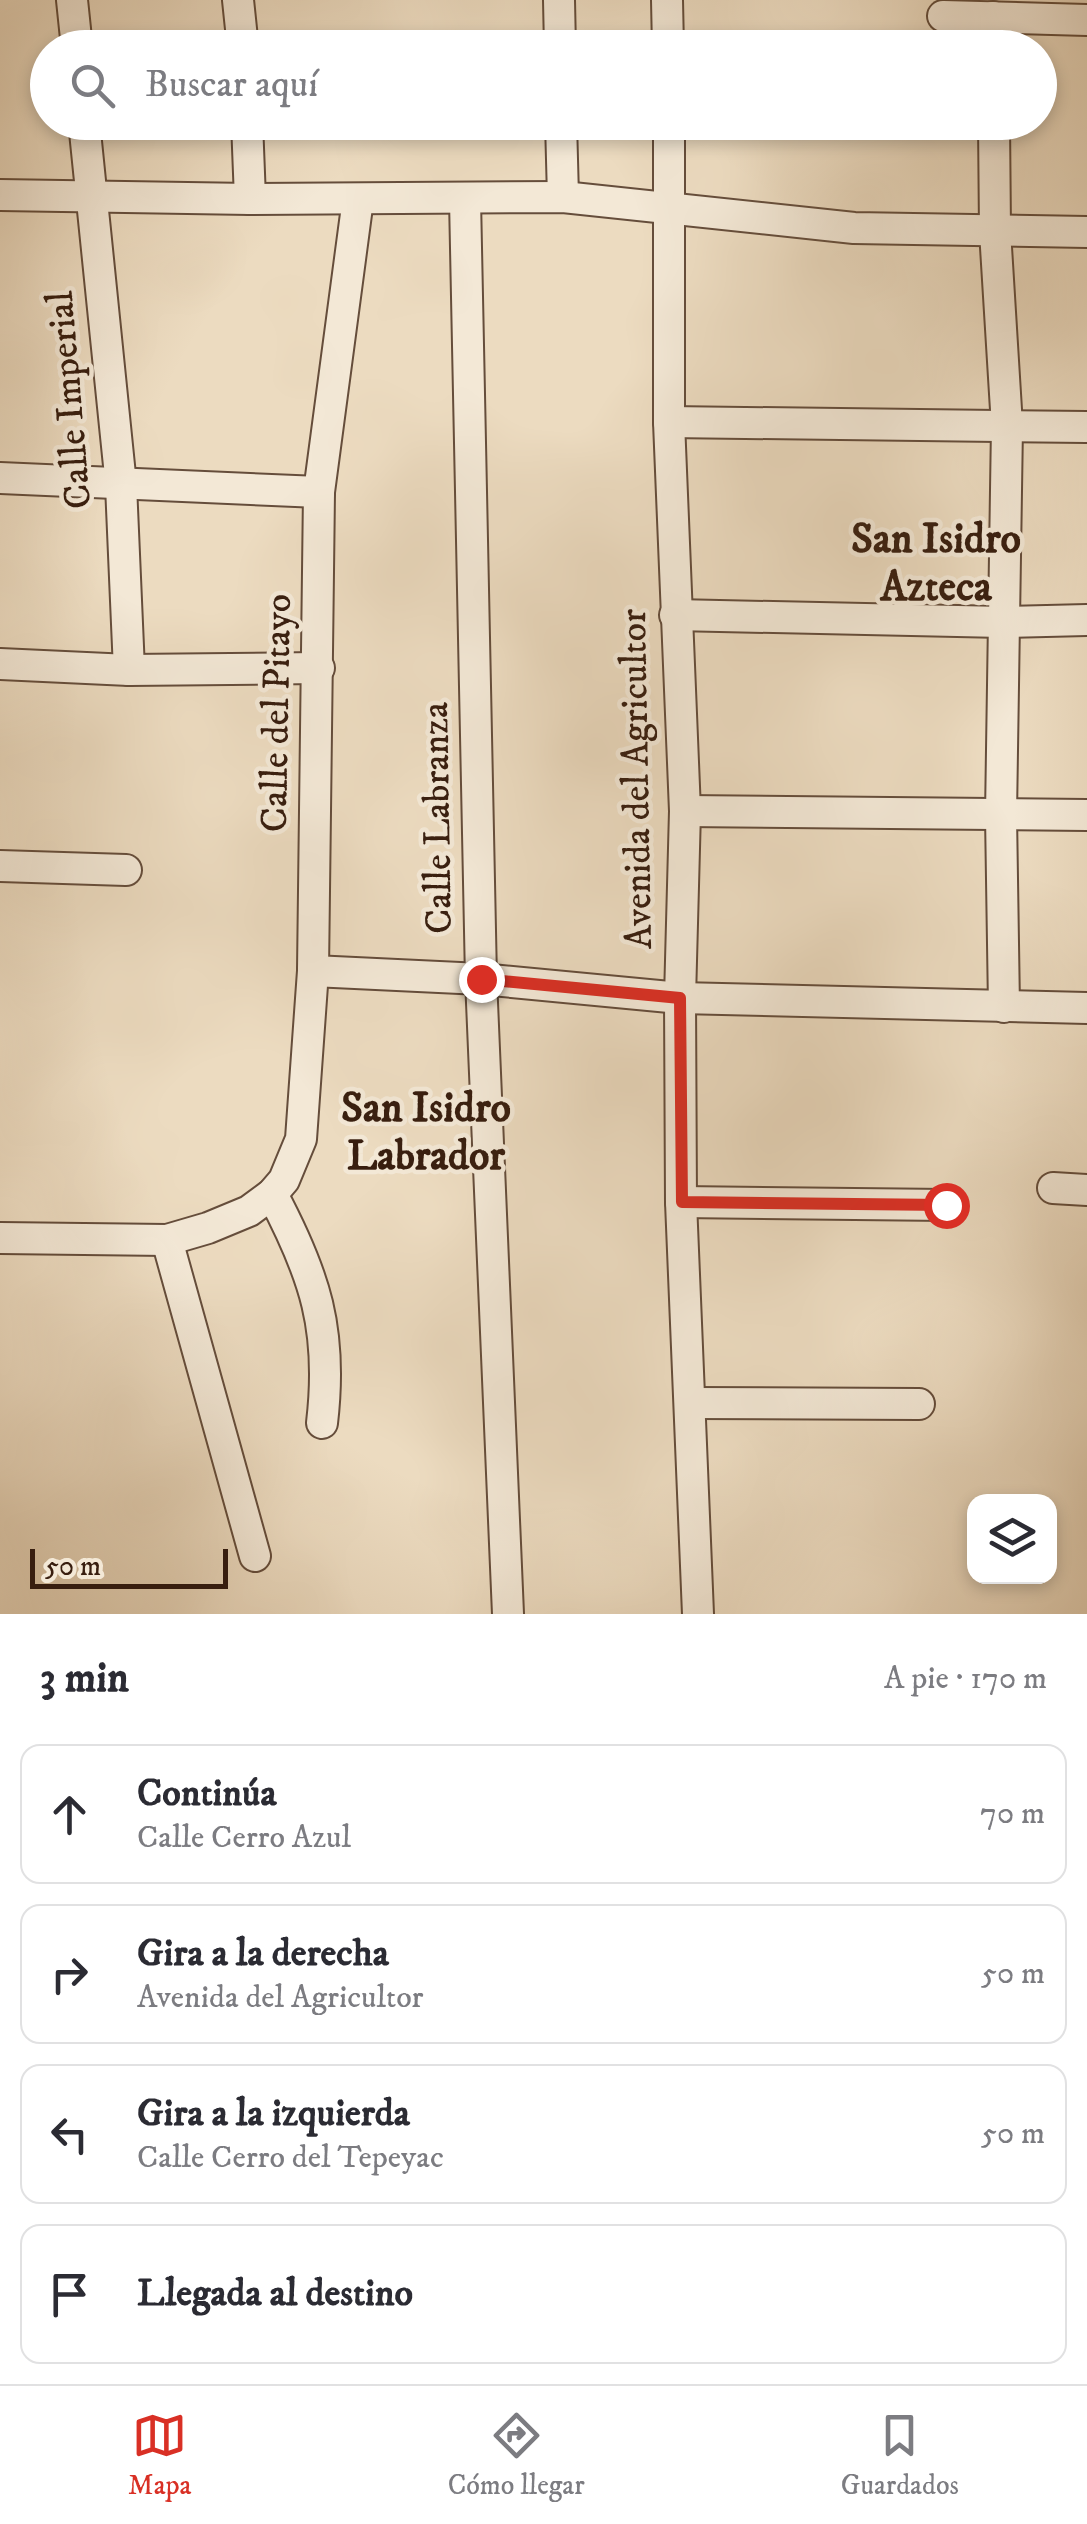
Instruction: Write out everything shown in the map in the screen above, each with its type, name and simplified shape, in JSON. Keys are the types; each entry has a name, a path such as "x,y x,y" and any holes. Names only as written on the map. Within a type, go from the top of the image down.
{"street":[{"path":"72,0 75,30"},
{"path":"238,0 241,30"},
{"path":"558,0 559,30"},
{"path":"666,0 667,30"},
{"path":"942,16 988,30"},
{"path":"1010,30 1087,20"},
{"name":"Calle Imperial","path":"86,140 120,485 129,670"},
{"path":"247,140 250,200"},
{"path":"562,140 563,196"},
{"name":"Avenida del Agricultor","path":"670,140 668,422 685,811 680,998 682,1202 698,1614"},
{"path":"994,140 1007,426 1004,1007"},
{"path":"0,195 250,200 563,196 854,228 1087,232"},
{"name":"Calle del Pitayo","path":"260,1203 284,1180 300,1140 313,971 319,492 358,199"},
{"name":"Calle Labranza","path":"465,199 481,979 508,1614"},
{"path":"668,422 1087,427"},
{"path":"0,478 319,492"},
{"path":"675,615 1003,622 1087,620"},
{"path":"0,664 129,670 319,668"},
{"path":"685,811 1087,815"},
{"path":"0,866 126,870"},
{"path":"313,971 481,979 680,998 1087,1008"},
{"path":"1053,1188 1087,1190"},
{"path":"682,1202 946,1205"},
{"path":"0,1238 167,1240 260,1203 302,1252 320,1313 326,1362 322,1423"},
{"path":"167,1240 255,1556"},
{"path":"692,1403 919,1404"}],"district":[{"name":"San Isidro Azteca","path":"936,564"},
{"name":"San Isidro Labrador","path":"426,1133"}],"route":[{"path":"481,979 680,998 682,1202 946,1205"}]}
